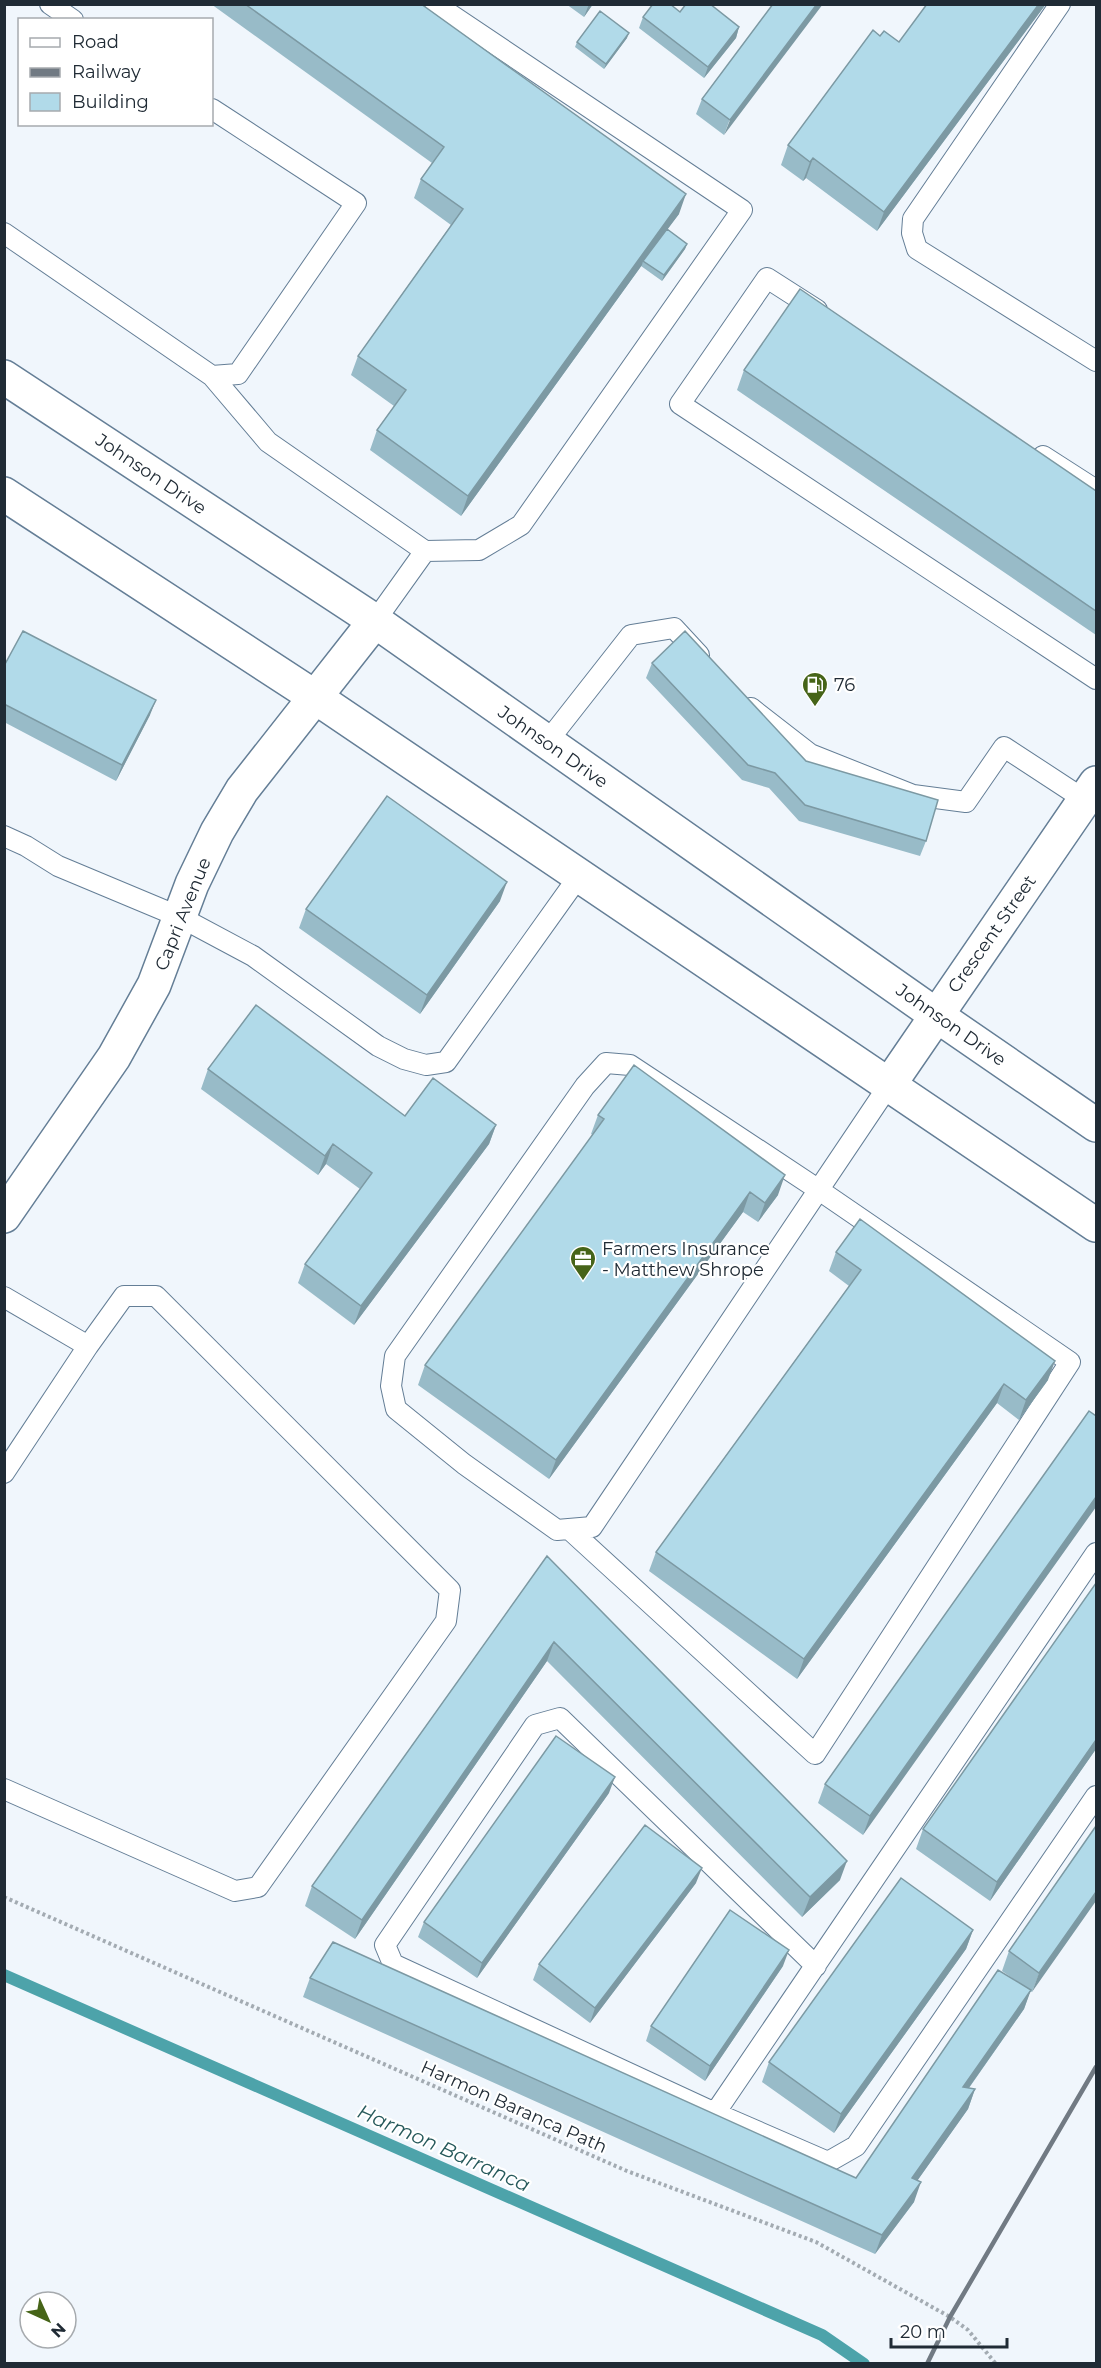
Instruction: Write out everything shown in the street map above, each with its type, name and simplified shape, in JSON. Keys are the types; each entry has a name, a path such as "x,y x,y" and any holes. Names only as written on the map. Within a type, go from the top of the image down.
{"main road":[{"name":"Johnson Drive","path":"4,377 375,621 1096,1125"},
{"path":"4,494 315,697 1096,1225"},
{"name":"Capri Avenue","path":"4,1216 114,1057 154,985 192,885 217,832 242,790 375,621"},
{"name":"Crescent Street","path":"889,1085 1091,791"}],"lane":[{"path":"50,4 70,18"},
{"path":"4,233 213,376 268,442 425,551 479,550 521,525 742,210 435,4"},
{"path":"1060,4 913,219 912,233 917,249 1096,361"},
{"path":"213,111 356,203 238,374 213,376"},
{"path":"837,323 767,278 680,404 1096,679"},
{"path":"1027,445 1096,490"},
{"path":"375,621 425,551"},
{"path":"547,742 631,635 674,628 714,670"},
{"path":"738,696 810,754 913,795 966,802 1004,747 1091,791"},
{"path":"4,836 26,846 58,866 180,917 253,956 378,1046 404,1059 426,1065 446,1062 579,876"},
{"path":"569,1529 815,1754 1070,1362 819,1190 630,1065 606,1064 585,1086 395,1356 392,1386 396,1409 556,1530 592,1527 819,1190 889,1085"},
{"path":"4,1473 124,1296 156,1296 450,1590 446,1621 258,1887 235,1891 4,1789"},
{"path":"4,1298 88,1346"},
{"path":"715,2113 1096,1553"},
{"path":"816,1966 560,1718 535,1725 385,1945 393,1964 715,2113 828,2162 856,2146 1096,1796"}],"path":[{"name":"Harmon Baranca Path","path":"4,1898 627,2171 816,2242 968,2330 996,2364"}],"building":[{"path":"245,4 421,4 686,194 468,496 377,430 406,390 358,356 463,209 421,179 444,147"},
{"path":"653,4 670,4 680,12 686,4 710,4 739,27 708,67 643,17"},
{"path":"773,4 817,4 730,120 702,99"},
{"path":"927,4 1039,4 884,212 813,158 810,162 788,145 873,30 880,36 884,31 899,42"},
{"path":"600,11 629,33 606,64 577,42"},
{"path":"667,229 687,244 664,275 643,261"},
{"path":"800,289 1096,491 1096,611 744,370"},
{"path":"23,631 156,700 122,765 4,704 4,666"},
{"path":"685,631 806,761 938,800 926,841 805,805 775,773 748,765 652,663"},
{"path":"387,796 507,882 427,995 306,909"},
{"path":"256,1005 405,1116 433,1078 496,1125 361,1306 305,1264 372,1173 333,1144 325,1156 208,1069"},
{"path":"634,1065 785,1175 765,1203 750,1192 556,1460 425,1365 604,1119 598,1115"},
{"path":"860,1219 1055,1361 1026,1400 1004,1384 804,1659 656,1552 861,1270 836,1252"},
{"path":"1089,1411 1096,1416 1096,1497 870,1816 825,1784"},
{"path":"547,1556 847,1861 810,1897 554,1642 362,1920 312,1886"},
{"path":"1096,1583 1096,1740 997,1882 923,1829"},
{"path":"556,1736 615,1777 482,1963 424,1922"},
{"path":"645,1825 702,1868 595,2008 539,1964"},
{"path":"1096,1826 1096,1892 1039,1973 1009,1951"},
{"path":"901,1878 973,1930 841,2114 769,2062"},
{"path":"730,1910 789,1950 710,2066 651,2026"},
{"path":"333,1942 856,2178 998,1970 1031,1990 963,2087 975,2089 912,2178 921,2182 882,2235 310,1978"}],"waterway":[{"name":"Harmon Barranca","path":"4,1975 822,2335 864,2364"}],"railway":[{"path":"927,2364 950,2317 1096,2067"}],"place":[{"name":"76","path":"815,708"},
{"name":"Farmers Insurance - Matthew Shrope","path":"583,1282"}]}
